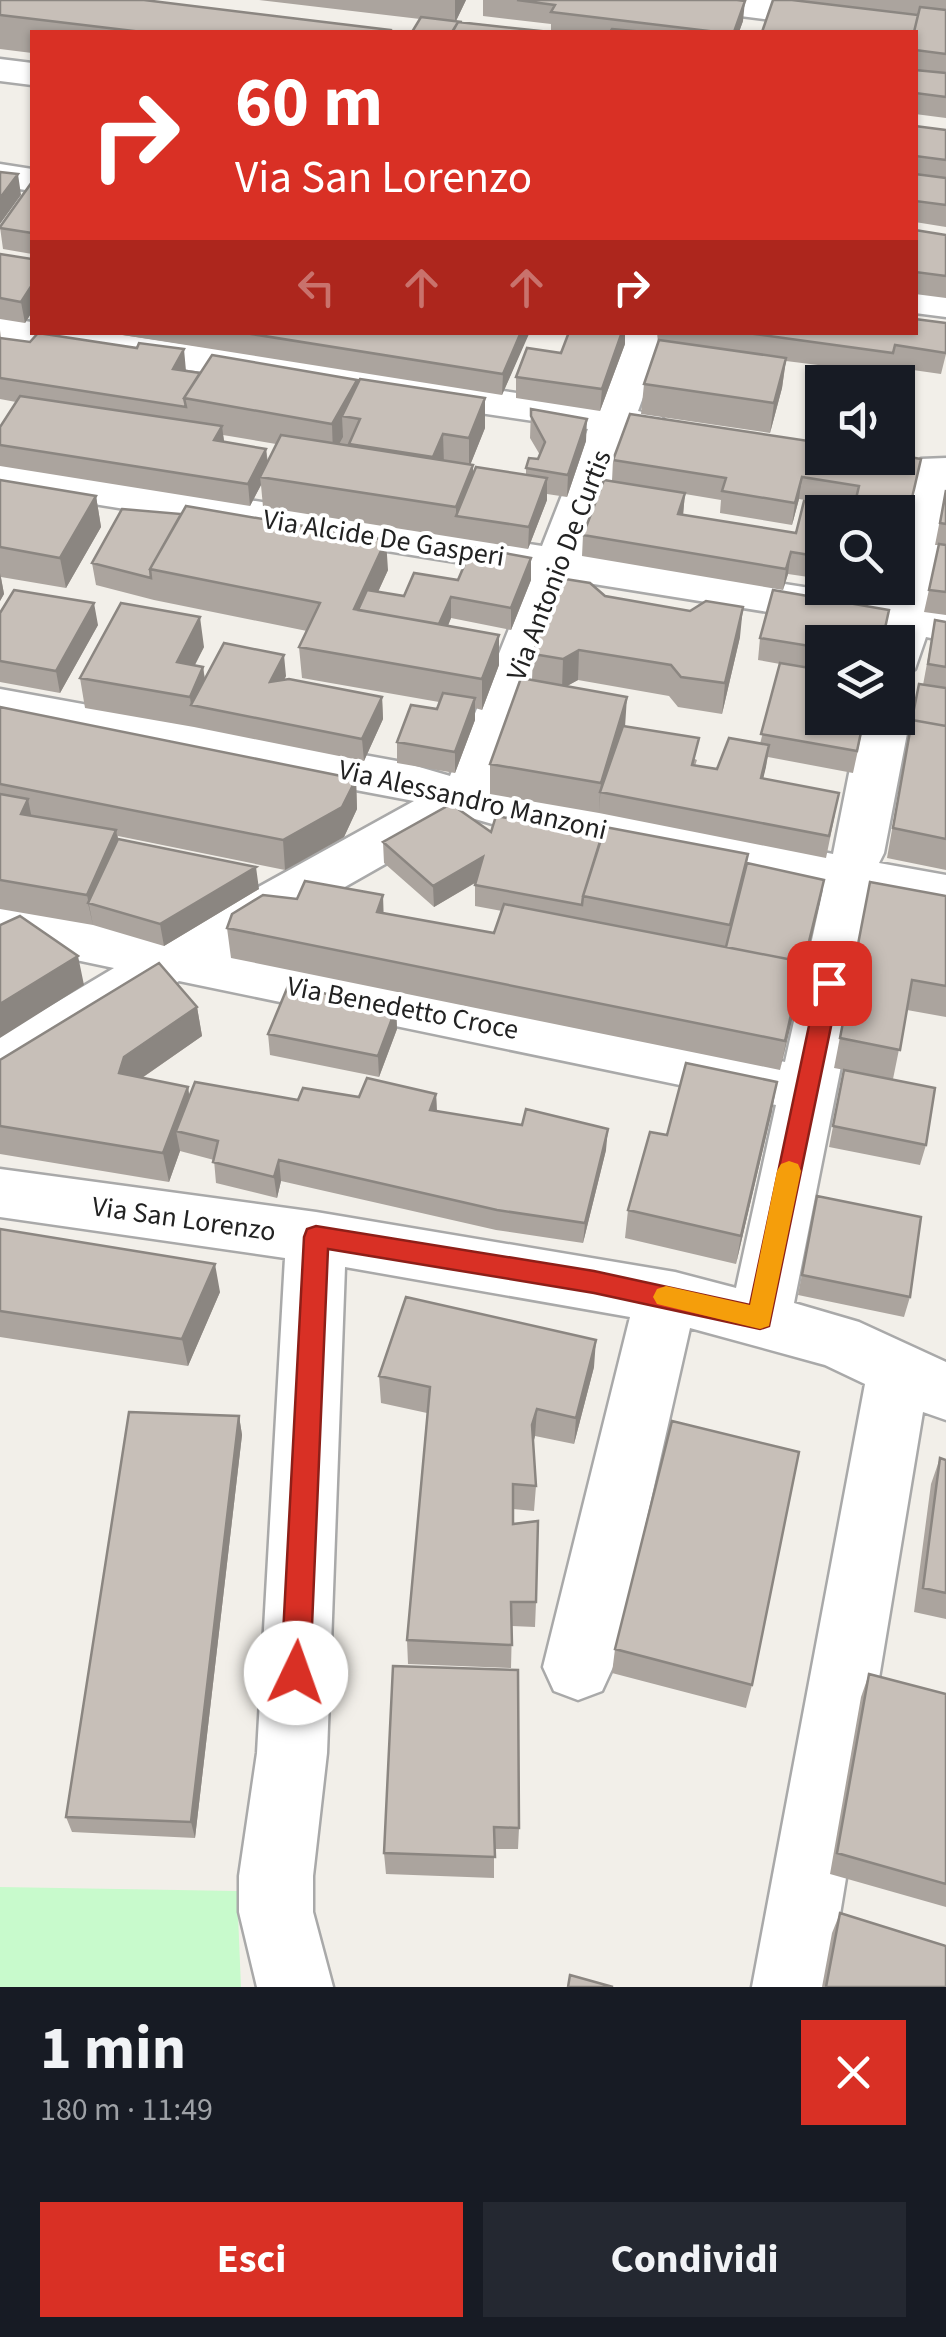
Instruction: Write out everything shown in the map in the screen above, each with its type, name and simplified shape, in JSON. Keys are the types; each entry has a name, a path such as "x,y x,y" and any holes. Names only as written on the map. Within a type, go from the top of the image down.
{"street":[{"path":"693,0 763,14 946,32"},
{"path":"0,70 30,74"},
{"path":"0,175 30,180"},
{"path":"918,301 946,305"},
{"path":"0,330 30,334"},
{"path":"34,335 689,432"},
{"name":"Via Antonio De Curtis","path":"464,796 480,768 646,335"},
{"path":"916,634 934,456"},
{"name":"Via Alcide De Gasperi","path":"0,476 560,565 916,634"},
{"name":"Via Alessandro Manzoni","path":"0,706 402,780 510,810 855,865 946,894"},
{"path":"760,1318 882,735"},
{"path":"0,1064 464,796"},
{"name":"Via Benedetto Croce","path":"0,924 806,1089"},
{"name":"Via San Lorenzo","path":"0,1193 316,1237 666,1297 760,1318 837,1342 922,1380"},
{"path":"295,1987 276,1912 276,1876 292,1753 316,1237"},
{"path":"578,1666 666,1297"},
{"path":"790,1987 922,1380"}],"green space":[{"path":"0,1887 237,1891 241,1987 0,1987"}],"building":[{"path":"0,0 144,0 390,30 125,30 0,15"},
{"path":"517,0 745,1 735,30 700,30 551,12 555,5"},
{"path":"773,0 918,15 914,30 763,30"},
{"path":"920,7 946,10 946,54 918,50 918,30 914,30"},
{"path":"421,17 462,22 454,30 413,30"},
{"path":"458,22 532,30 453,30"},
{"path":"918,70 946,73 946,97 918,93"},
{"path":"918,126 946,130 946,160 918,156"},
{"path":"0,172 18,174 0,198"},
{"path":"918,174 946,178 946,205 918,201"},
{"path":"30,185 30,233 0,227"},
{"path":"918,230 946,235 946,276 918,272"},
{"path":"0,254 30,259 30,288 21,302 0,298"},
{"path":"918,319 946,323 946,353 895,345 893,353 762,335 918,335"},
{"path":"36,335 51,335 137,348 139,343 184,349 173,369 200,373 184,398 186,407 0,378 0,338 30,342"},
{"path":"258,335 520,335 503,374"},
{"path":"568,335 621,335 602,389 516,377 527,348 561,353"},
{"path":"659,340 786,358 774,403 644,384"},
{"path":"212,355 357,380 332,424 184,398"},
{"path":"360,379 485,398 469,438 443,434 433,457 349,444 360,419 342,416"},
{"path":"20,396 222,426 214,440 266,449 248,484 0,445 0,427"},
{"path":"531,409 587,419 568,475 526,468 529,458 538,459 545,442"},
{"path":"630,414 805,440 805,475 915,475 915,458 921,459 913,495 857,495 859,486 802,477 795,503 722,491 726,478 613,460"},
{"path":"281,435 473,465 456,507 260,477"},
{"path":"476,467 547,478 529,527 456,516"},
{"path":"0,480 96,496 60,558 0,547"},
{"path":"604,480 685,493 678,514 796,533 805,501 805,554 791,552 786,569 583,535"},
{"path":"946,490 946,524 940,523"},
{"path":"186,506 386,540 354,609 499,635 482,679 299,647 320,603 150,569"},
{"path":"122,509 181,514 150,569 151,578 92,563"},
{"path":"939,544 946,545 946,592 929,590"},
{"path":"472,547 531,558 511,608 451,597 439,624 358,610 367,590 404,596 414,573 458,580"},
{"path":"559,578 590,583 605,596 690,611 706,601 743,607 725,683 681,677 671,665 579,650 563,659 533,654"},
{"path":"14,590 94,603 56,671 0,661 0,613"},
{"path":"773,590 805,596 805,605 860,605 889,610 886,625 805,625 805,645 760,638"},
{"path":"121,603 200,617 177,662 203,667 190,697 80,678"},
{"path":"935,620 946,622 946,667 928,664"},
{"path":"224,643 284,655 270,682 289,679 382,697 362,739 191,705"},
{"path":"780,663 805,667 805,735 860,735 857,751 761,734"},
{"path":"521,678 627,697 601,783 490,764"},
{"path":"919,684 946,688 946,726 915,721"},
{"path":"443,693 475,698 455,752 397,742 411,705 437,709"},
{"path":"0,707 356,779 342,807 283,840 0,784"},
{"path":"915,721 946,726 946,839 893,828"},
{"path":"623,726 699,738 692,765 717,769 729,738 769,745 761,778 839,793 829,836 600,792"},
{"path":"0,794 28,799 21,814 116,830 87,895 0,880"},
{"path":"451,804 491,832 496,816 602,835 582,905 475,885 483,857 433,886 383,842"},
{"path":"605,827 748,854 730,925 583,896"},
{"path":"118,839 256,867 160,924 88,903"},
{"path":"747,863 824,880 802,970 803,962 726,947"},
{"path":"305,881 383,895 377,912 494,933 504,904 803,962 785,1041 227,928 232,914 263,895 297,899"},
{"path":"870,882 946,896 946,986 912,980 900,1050 840,1038"},
{"path":"20,916 78,956 0,1004 0,925"},
{"path":"159,963 197,1007 124,1057 119,1073 188,1087 163,1153 0,1126 0,1060"},
{"path":"288,986 396,1008 378,1056 268,1034"},
{"path":"686,1063 777,1082 741,1236 628,1210 650,1132 667,1135"},
{"path":"844,1070 935,1088 926,1145 833,1126"},
{"path":"367,1078 436,1094 430,1110 522,1125 526,1109 608,1129 585,1223 497,1210 279,1160 274,1177 213,1162 218,1141 176,1131 195,1082 298,1100 303,1088 359,1097"},
{"path":"817,1196 921,1217 910,1297 802,1275"},
{"path":"0,1229 215,1264 182,1339 0,1311"},
{"path":"406,1297 596,1340 576,1418 537,1409 532,1425 536,1486 513,1484 513,1524 538,1521 536,1602 511,1602 512,1645 407,1640 430,1387 379,1376"},
{"path":"129,1412 239,1416 191,1822 66,1817"},
{"path":"672,1421 799,1452 752,1685 615,1649"},
{"path":"940,1458 946,1460 946,1593 923,1588"},
{"path":"393,1666 518,1670 519,1828 494,1827 495,1857 384,1853"},
{"path":"869,1674 946,1694 946,1884 837,1853"},
{"path":"840,1913 946,1946 946,1987 826,1987"},
{"path":"570,1975 613,1987 568,1987"}],"slow traffic":[{"path":"666,1297 760,1318 789,1171"}],"route":[{"path":"296,1673 316,1237 594,1282 760,1318 829,983"}]}
